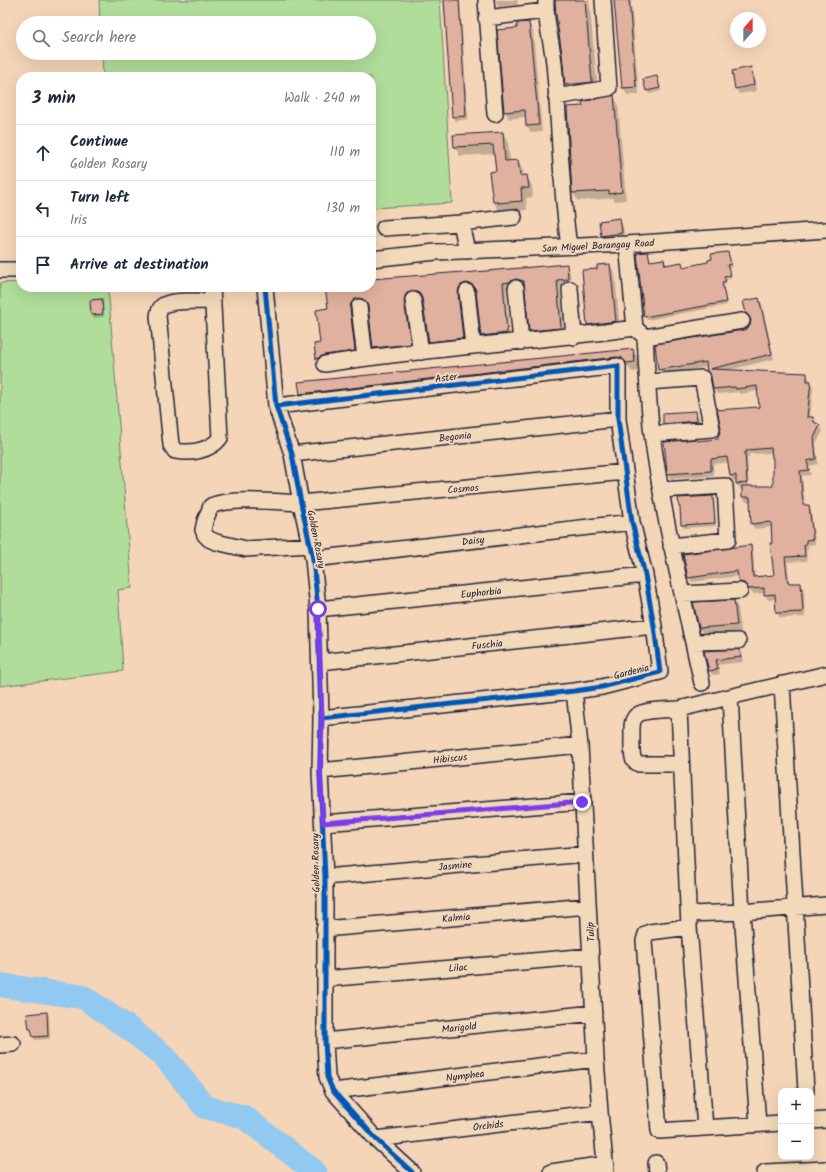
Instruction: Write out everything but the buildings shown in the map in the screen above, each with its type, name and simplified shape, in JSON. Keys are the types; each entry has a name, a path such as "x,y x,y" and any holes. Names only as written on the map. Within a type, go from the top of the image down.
{"street":[{"path":"486,0 486,18 495,114"},
{"path":"556,96 609,88 603,0"},
{"path":"486,18 546,6 554,62 564,212 569,246"},
{"path":"384,228 460,223 514,217"},
{"path":"460,223 467,252"},
{"name":"San Miguel Barangay Road","path":"376,258 436,252 467,252 627,244 826,230"},
{"path":"627,244 648,382 652,434 671,546 702,683"},
{"path":"0,270 16,270"},
{"path":"516,288 521,342"},
{"path":"570,289 574,337"},
{"name":"Golden Rosary","path":"265,292 276,406 292,454 312,552 318,609 322,718 320,771 325,877 325,1041 327,1077 333,1091 376,1139 412,1172"},
{"path":"467,292 473,346"},
{"path":"212,294 220,438 215,445 203,450 183,452 175,451 171,445 158,316 160,308 164,305 212,294"},
{"path":"413,300 421,352"},
{"path":"359,306 365,358"},
{"path":"325,364 473,346 640,333 742,321"},
{"name":"Aster","path":"276,406 618,366"},
{"name":"Gardenia","path":"322,718 574,691 602,687 660,672 654,626 645,575 632,522 625,472 618,418 618,366"},
{"path":"648,382 702,378 712,429 652,434"},
{"name":"Begonia","path":"292,454 618,418"},
{"name":"Cosmos","path":"312,552 246,549 216,542 209,539 203,530 208,511 211,506 218,503 255,500 301,503 625,472"},
{"path":"662,490 725,486 728,540 671,546"},
{"name":"Daisy","path":"312,552 632,522"},
{"name":"Euphorbia","path":"318,609 645,575"},
{"path":"682,594 740,591"},
{"name":"Fuschia","path":"320,662 654,626"},
{"path":"693,642 738,641"},
{"path":"681,764 639,764 634,761 632,751 632,725 635,717 646,712 679,709 826,674"},
{"path":"782,684 806,1088"},
{"name":"Tulip","path":"574,691 580,745 596,1059 606,1168"},
{"path":"730,697 742,912 758,1124"},
{"path":"679,709 689,921 705,1128"},
{"name":"Hibiscus","path":"320,771 580,745"},
{"path":"323,823 582,802"},
{"name":"Jasmine","path":"325,877 585,854"},
{"name":"Kalmia","path":"324,929 588,906"},
{"path":"778,1123 658,1131 644,937 650,932 689,921 742,912 826,906"},
{"name":"Lilac","path":"325,979 591,956"},
{"name":"Marigold","path":"325,1041 594,1013"},
{"name":"Nymphea","path":"333,1091 596,1059"},
{"name":"Orchids","path":"376,1139 600,1112"},
{"path":"814,1121 826,1120"},
{"path":"552,1172 606,1168"},
{"path":"765,1172 826,1169"}],"green space":[{"path":"99,0 440,0 452,203 376,208 376,72 103,72 102,60 376,60 376,16 100,16"},
{"path":"16,282 16,292 108,292 132,588 118,590 123,671 0,686 0,283"}],"waterway":[{"path":"0,985 83,997 127,1027 164,1056 205,1107 244,1117 315,1172"}],"cycle path":[{"path":"265,292 276,406 292,454 313,559 318,609 321,718 320,771 325,877 325,1041 327,1077 333,1091 376,1139 412,1172"},
{"path":"276,406 618,366 618,419 632,522 645,575 660,672 602,687 574,691 321,718"}],"route":[{"path":"318,609 322,718 320,771 323,823 582,802"}]}
